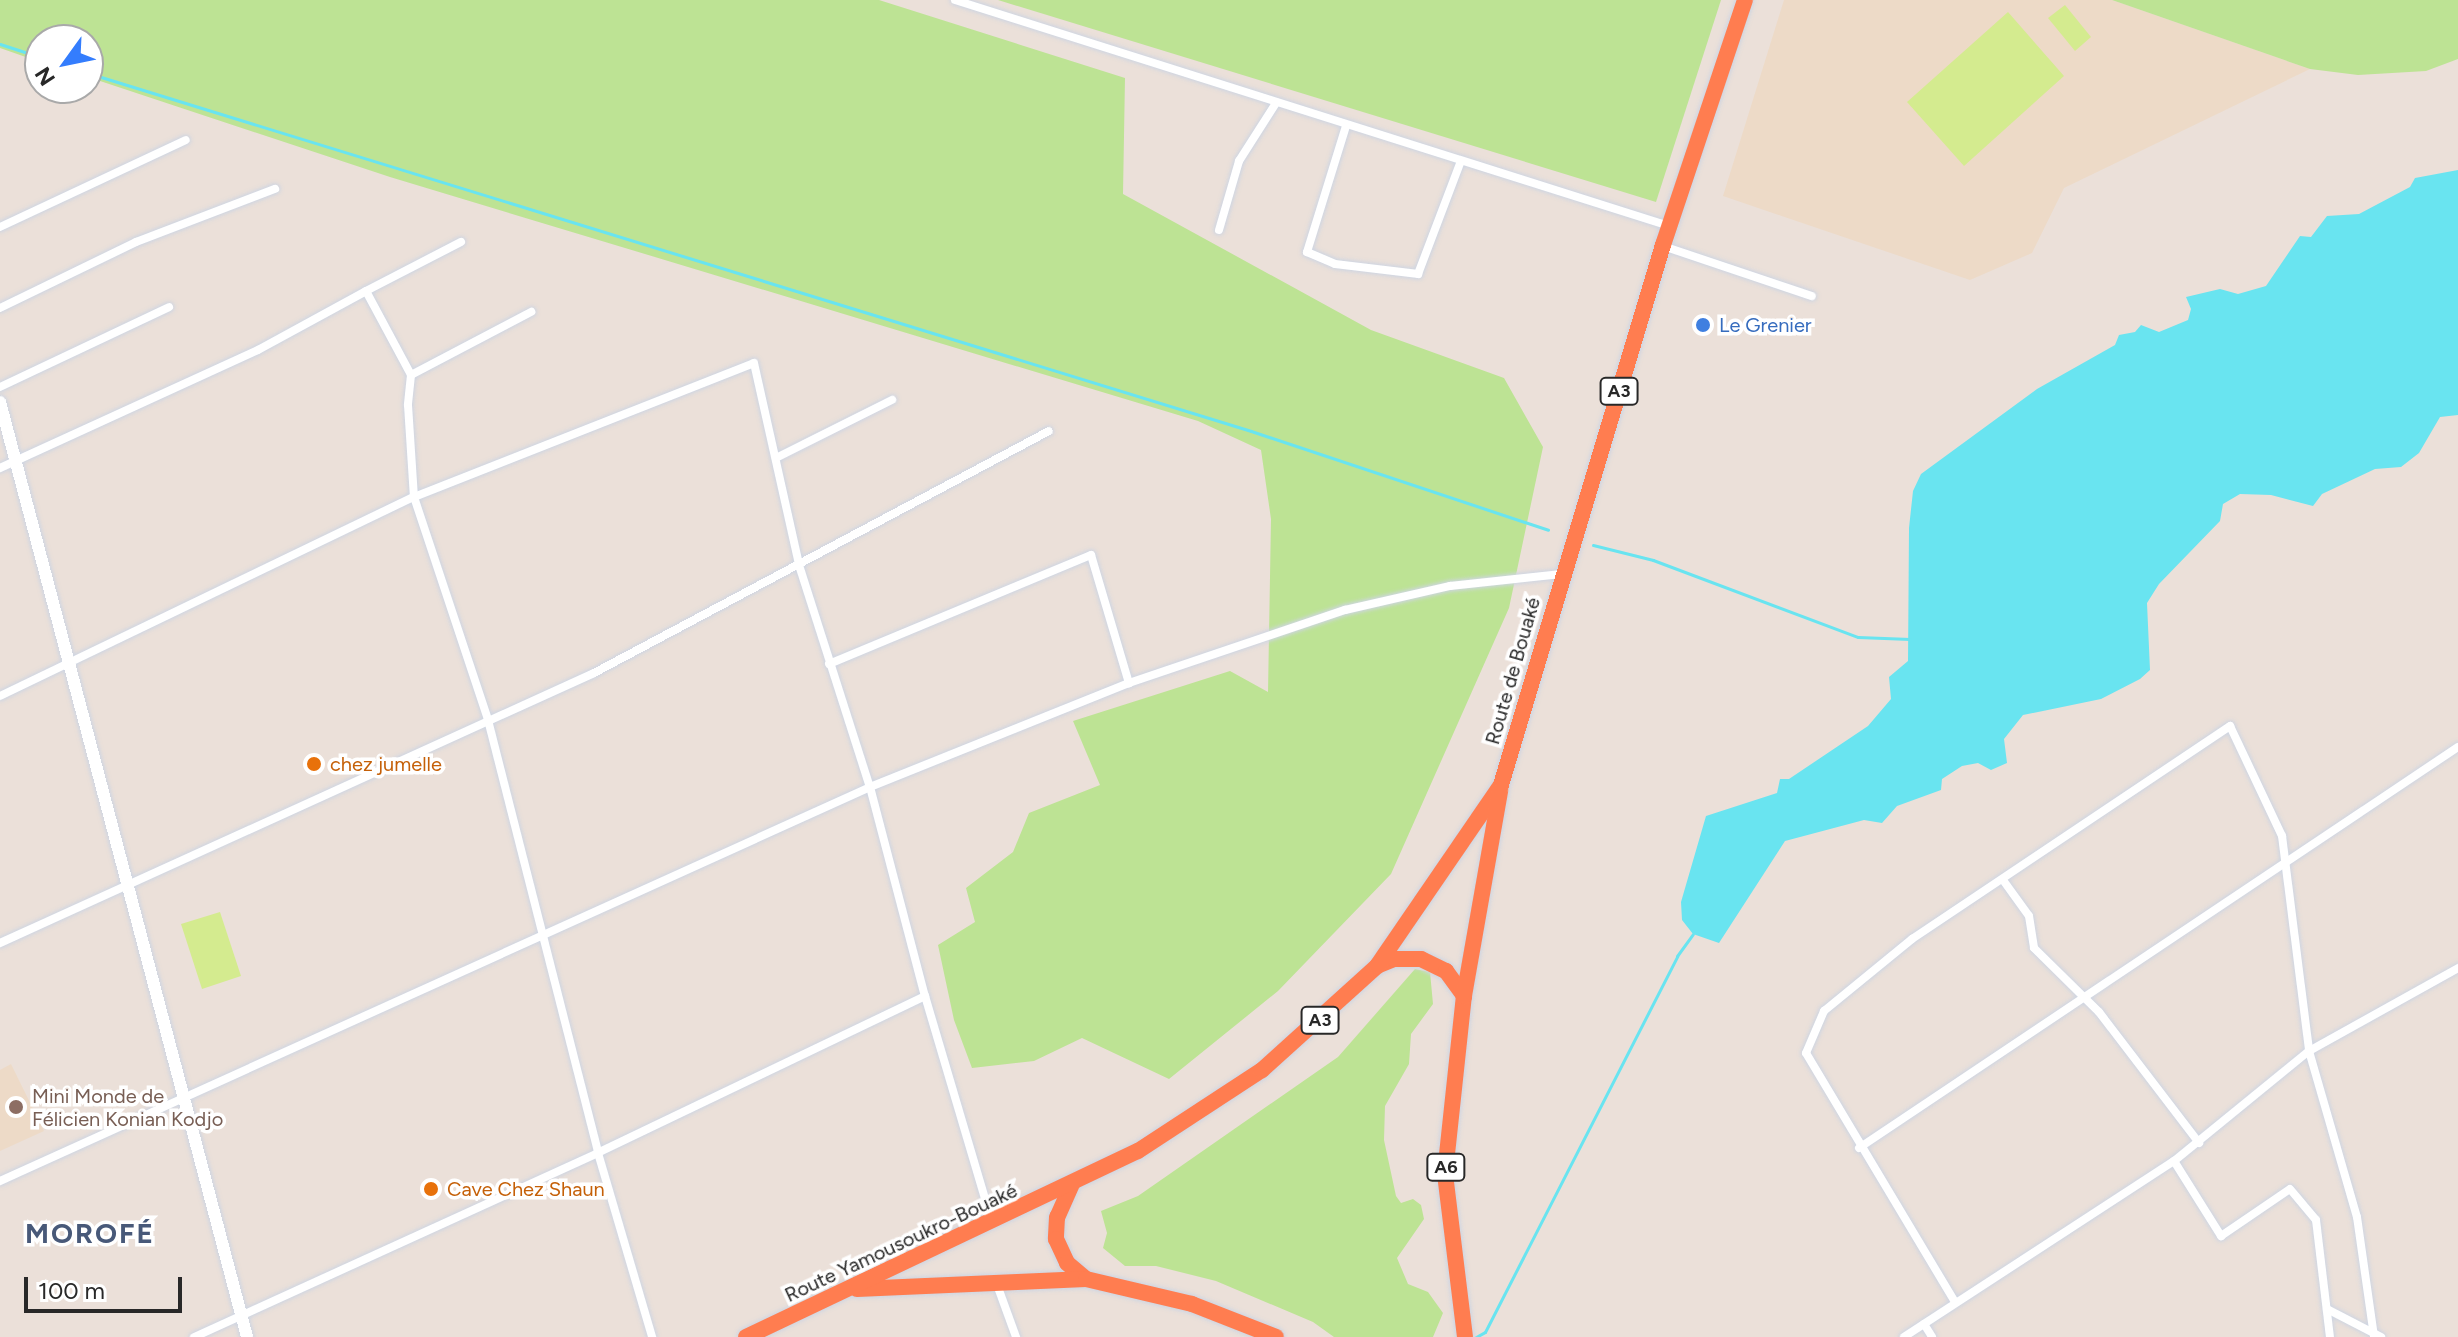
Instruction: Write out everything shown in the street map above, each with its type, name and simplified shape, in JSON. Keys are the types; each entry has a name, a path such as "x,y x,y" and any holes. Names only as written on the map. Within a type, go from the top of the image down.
{"highway":[{"name":"Route de Bouaké","path":"1072,1184 1225,1096 1312,1027 1377,966 1501,785 1561,574 1663,245 1745,0"},
{"name":"A6","path":"1465,1337 1445,1173 1464,996 1501,785"},
{"path":"1377,966 1394,959 1421,959 1446,971 1464,996"},
{"path":"1072,1184 1057,1217 1056,1239 1067,1263 1086,1279"},
{"name":"Route Yamousoukro-Bouaké","path":"746,1337 1072,1184"},
{"path":"852,1289 1086,1279 1192,1304 1276,1337"}],"street":[{"path":"955,0 1669,227"},
{"path":"1219,230 1239,161 1276,103"},
{"path":"1346,126 1307,252 1335,264 1418,274 1461,161"},
{"path":"0,227 186,140"},
{"path":"0,308 136,242 275,189"},
{"path":"0,468 258,350 461,242"},
{"path":"1663,245 1812,296"},
{"path":"366,291 411,375 408,405 414,497 488,720 598,1153 652,1337"},
{"path":"0,387 169,307"},
{"path":"411,375 531,312"},
{"path":"0,696 414,497 754,363 799,565 870,787 925,996 992,1223"},
{"path":"776,458 892,400"},
{"path":"0,402 186,1094 247,1337"},
{"path":"0,943 594,673 1049,431"},
{"path":"829,664 1091,555 1129,683"},
{"path":"0,1181 186,1094 870,787 1129,683 1345,610 1450,586 1561,574"},
{"path":"1955,1302 1859,1148 1806,1053 1824,1011 1912,939 2230,726 2282,836 2309,1051 2357,1217 2376,1335"},
{"path":"1859,1148 2458,747"},
{"path":"2003,880 2029,916 2034,948 2083,1000 2099,1012 2199,1143"},
{"path":"1904,1337 2174,1161 2309,1051 2458,968"},
{"path":"194,1337 598,1153 925,996"},
{"path":"2174,1161 2221,1236 2290,1189 2316,1220 2330,1337"},
{"path":"996,1282 1016,1337"},
{"path":"2327,1309 2376,1335"},
{"path":"1924,1324 1932,1337"}],"shaded area":[{"path":"1784,0 2112,0 2310,69 2064,188 2032,253 1970,280 1723,196"},
{"name":"Mini Monde de Félicien Konian Kodjo","path":"11,1064 44,1131 0,1151 0,1070"}],"green space":[{"path":"0,0 879,0 1125,78 1123,194 1371,330 1504,378 1543,447 1509,608 1391,874 1278,991 1169,1079 1082,1038 1034,1061 972,1068 954,1020 938,945 975,922 966,888 1013,852 1029,813 1100,785 1073,721 1230,671 1268,692 1271,519 1261,450 1198,421 390,177 104,82 104,24 24,24 24,56 0,48"},
{"path":"998,0 1721,0 1656,202"},
{"path":"2112,0 2458,0 2458,59 2426,71 2358,75 2310,69"},
{"path":"2065,5 2091,37 2075,51 2048,18"},
{"path":"2008,12 2064,76 1964,166 1907,102"},
{"path":"220,912 241,976 202,989 181,924"},
{"path":"1415,969 1430,972 1433,1004 1411,1034 1409,1064 1385,1106 1384,1140 1396,1196 1401,1203 1413,1199 1421,1205 1424,1219 1397,1258 1408,1284 1428,1292 1443,1313 1433,1337 1334,1337 1313,1322 1216,1281 1156,1266 1125,1266 1103,1248 1107,1233 1101,1211 1138,1196 1338,1057"}],"water":[{"path":"2458,170 2458,415 2440,417 2419,453 2401,467 2375,469 2322,494 2313,506 2271,495 2240,494 2223,504 2220,521 2159,584 2147,603 2150,670 2140,679 2101,699 2023,715 2004,739 2007,763 1991,770 1978,763 1962,766 1942,779 1941,790 1897,806 1882,823 1864,820 1785,841 1719,943 1693,934 1682,920 1681,902 1706,816 1777,793 1780,779 1789,779 1868,726 1891,699 1889,677 1908,661 1909,528 1913,491 1921,474 2037,389 2115,345 2119,335 2135,332 2141,325 2159,332 2188,320 2191,309 2186,297 2220,289 2238,294 2266,286 2300,236 2311,237 2327,216 2359,214 2410,187 2415,178"}],"waterway":[{"path":"0,44 24,52"},
{"path":"104,78 1251,431 1548,530"},
{"path":"1593,545 1653,560 1858,637 1910,639"},
{"path":"1476,1337 1485,1332 1677,956 1693,934"}],"place":[{"name":"Le Grenier","path":"1703,325"},
{"name":"chez jumelle","path":"314,764"},
{"name":"Mini Monde de Félicien Konian Kodjo","path":"16,1107"},
{"name":"Cave Chez Shaun","path":"431,1189"}],"district":[{"name":"MOROFÉ","path":"90,1233"}]}
